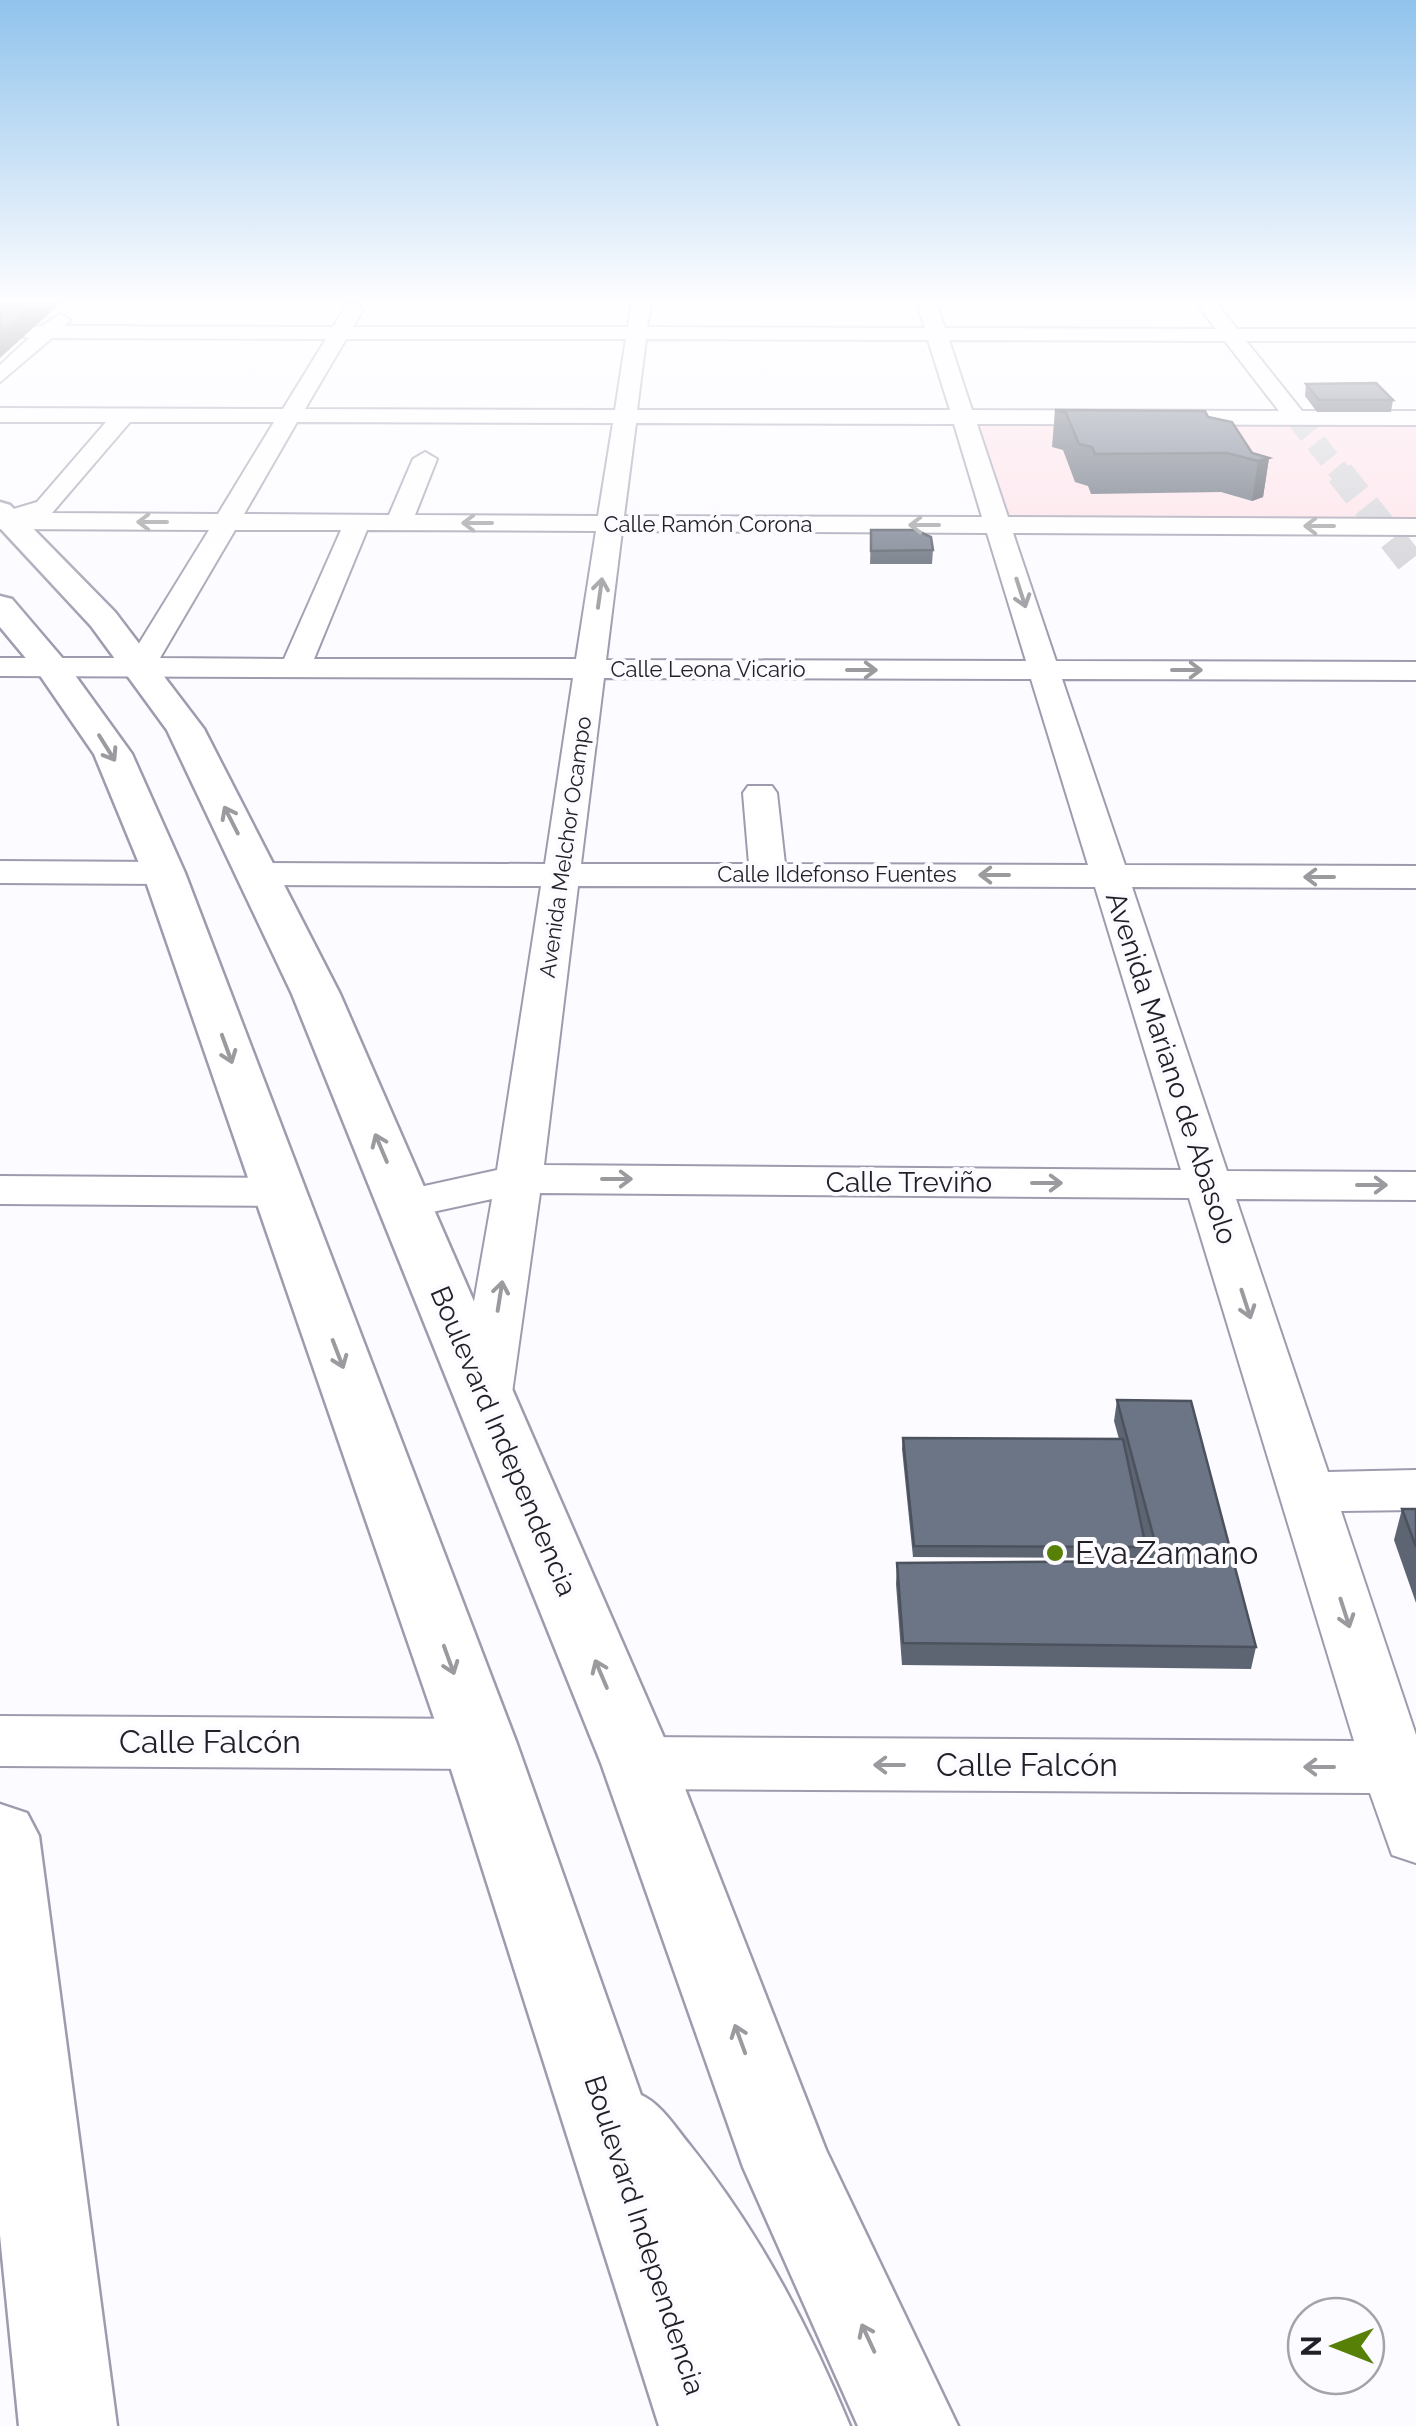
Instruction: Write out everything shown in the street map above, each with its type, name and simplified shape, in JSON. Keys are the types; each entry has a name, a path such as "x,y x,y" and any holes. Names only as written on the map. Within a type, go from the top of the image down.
{"main road":[{"name":"Boulevard Independencia","path":"3,518 104,619 185,729 316,994 638,1764 788,2167 909,2426"},
{"name":"Boulevard Independencia","path":"0,606 26,667 113,754 164,873 480,1744 708,2426"},
{"path":"0,1836 68,2426"},
{"path":"604,2111 669,2185 725,2272 783,2381 801,2426"}],"street":[{"path":"1293,414 1296,418"},
{"path":"0,415 1416,418"},
{"path":"3,518 46,508 123,416"},
{"path":"139,668 290,416"},
{"name":"Avenida Melchor Ocampo","path":"485,1393 520,1179 625,416"},
{"name":"Avenida Mariano de Abasolo","path":"965,417 1306,1492 1405,1767 1416,1835"},
{"path":"399,523 425,459"},
{"name":"Calle Ramón Corona","path":"3,518 1416,526"},
{"path":"295,668 357,522"},
{"name":"Calle Leona Vicario","path":"26,667 1416,671"},
{"path":"760,793 768,873"},
{"path":"0,872 164,873"},
{"name":"Calle Ildefonso Fuentes","path":"258,874 1416,877"},
{"name":"Calle Treviño","path":"405,1204 520,1179 1416,1186"},
{"path":"0,1190 278,1192"},
{"path":"1306,1492 1416,1490"},
{"name":"Calle Falcón","path":"0,1741 480,1744"},
{"name":"Calle Falcón","path":"638,1764 1405,1767"}],"shaded area":[{"path":"965,417 1416,417 1416,526 1002,525"}],"building":[{"path":"1067,414 1207,414 1232,422 1252,453 1269,458 1258,461 1227,453 1095,454 1092,447 1079,444"},
{"path":"871,530 916,530 931,537 933,550 871,551"},
{"path":"1117,1400 1191,1401 1256,1647 903,1643 897,1563 1160,1561"},
{"path":"903,1438 1123,1439 1146,1547 914,1546"},
{"path":"1402,1509 1416,1509 1416,1547"}],"tunnel":[{"path":"1296,418 1342,475"},
{"path":"1340,473 1416,569"}],"place":[{"name":"Eva Zamano","path":"1055,1553"}]}
